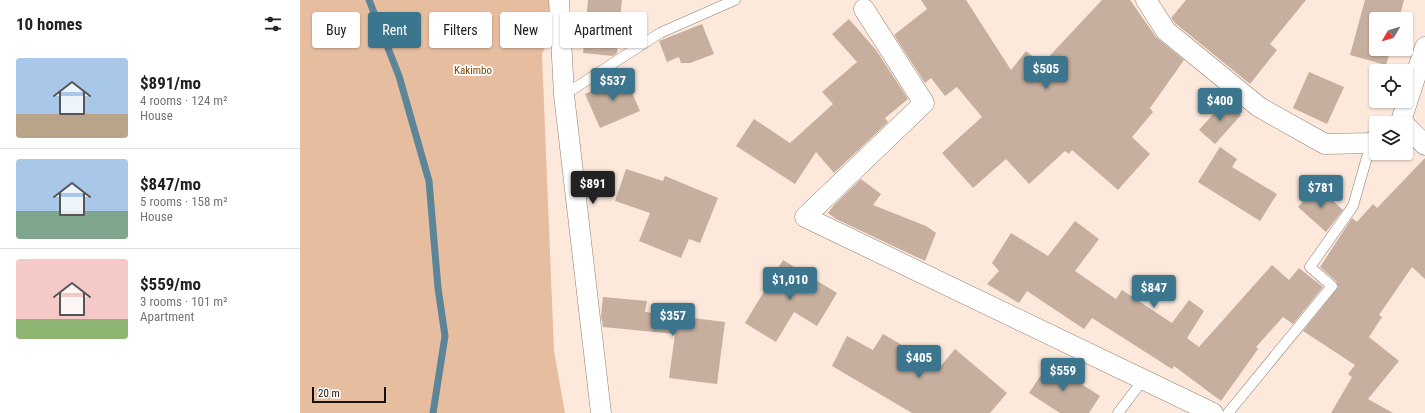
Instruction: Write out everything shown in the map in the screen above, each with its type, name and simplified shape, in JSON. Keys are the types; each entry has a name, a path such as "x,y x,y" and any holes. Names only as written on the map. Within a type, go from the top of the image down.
{"street":[{"path":"559,0 564,95 601,413"},
{"path":"1146,0 1166,31 1259,107 1325,144 1369,141"},
{"path":"864,9 924,103 805,217 1213,413"},
{"path":"1404,116 1425,47"},
{"path":"1413,134 1425,145"}],"lane":[{"path":"564,95 660,33 718,3 735,0"},
{"path":"1228,413 1332,286 1310,267 1353,206 1369,156"},
{"path":"1118,413 1143,380"}],"green space":[{"name":"Kakimbo","path":"300,0 567,0 561,12 560,12 552,32 552,12 500,12 500,48 545,48 542,54 554,351 565,413 300,413"}],"building":[{"path":"588,0 622,0 621,12 587,12"},
{"path":"921,0 966,0 1011,70 1026,51 1042,64 1102,0 1130,0 1156,37 1184,60 1150,108 1153,112 1132,137 1150,154 1118,190 1072,150 1069,154 1065,151 1029,184 1006,159 973,188 942,153 982,117 957,87 945,96 931,78 925,83 894,35 927,9"},
{"path":"1186,0 1306,0 1270,44 1277,50 1250,84 1175,23 1171,18"},
{"path":"1365,0 1404,0 1401,12 1369,12 1369,56 1389,56 1386,64 1350,55"},
{"path":"849,19 876,50 908,99 885,118 888,122 834,173 816,152 795,184 736,146 754,119 790,143 833,104 822,92 857,62 832,34"},
{"path":"702,24 714,54 690,63 681,63 679,57 667,62 659,41"},
{"path":"583,48 617,48 617,53 613,56 583,53"},
{"path":"1309,72 1344,87 1327,124 1293,108"},
{"path":"625,76 640,111 600,128 585,94"},
{"path":"1225,101 1241,115 1215,144 1199,130"},
{"path":"1220,147 1237,159 1232,167 1277,194 1260,221 1198,182"},
{"path":"1425,158 1425,279 1412,267 1379,315 1382,317 1369,337 1399,361 1368,399 1393,413 1331,413 1352,377 1348,374 1355,365 1303,331 1338,287 1336,281 1320,267 1352,218 1357,222 1373,204 1377,208"},
{"path":"626,169 663,181 665,176 718,198 700,243 689,239 681,258 639,241 650,213 615,201"},
{"path":"861,179 881,194 873,205 926,226 936,233 925,261 836,219 828,213 834,205"},
{"path":"1317,186 1343,210 1326,232 1298,207"},
{"path":"1075,221 1099,239 1075,271 1116,299 1122,290 1172,323 1189,300 1204,311 1187,338 1199,347 1272,265 1289,280 1299,268 1323,287 1293,324 1283,317 1256,347 1258,349 1221,401 1174,366 1172,369 1092,318 1084,329 1027,291 1019,303 987,284 999,271 992,263 1011,233 1048,256"},
{"path":"783,260 837,293 817,326 794,312 776,342 745,323"},
{"path":"603,297 647,301 645,312 725,322 717,384 669,378 675,334 603,327 601,316"},
{"path":"883,334 940,367 955,349 1007,393 990,413 912,413 832,366 847,336 873,350"},
{"path":"1049,363 1100,396 1089,413 1060,413 1029,393"}],"waterway":[{"path":"369,0 399,76 429,181 438,288 445,336 433,413"}]}
